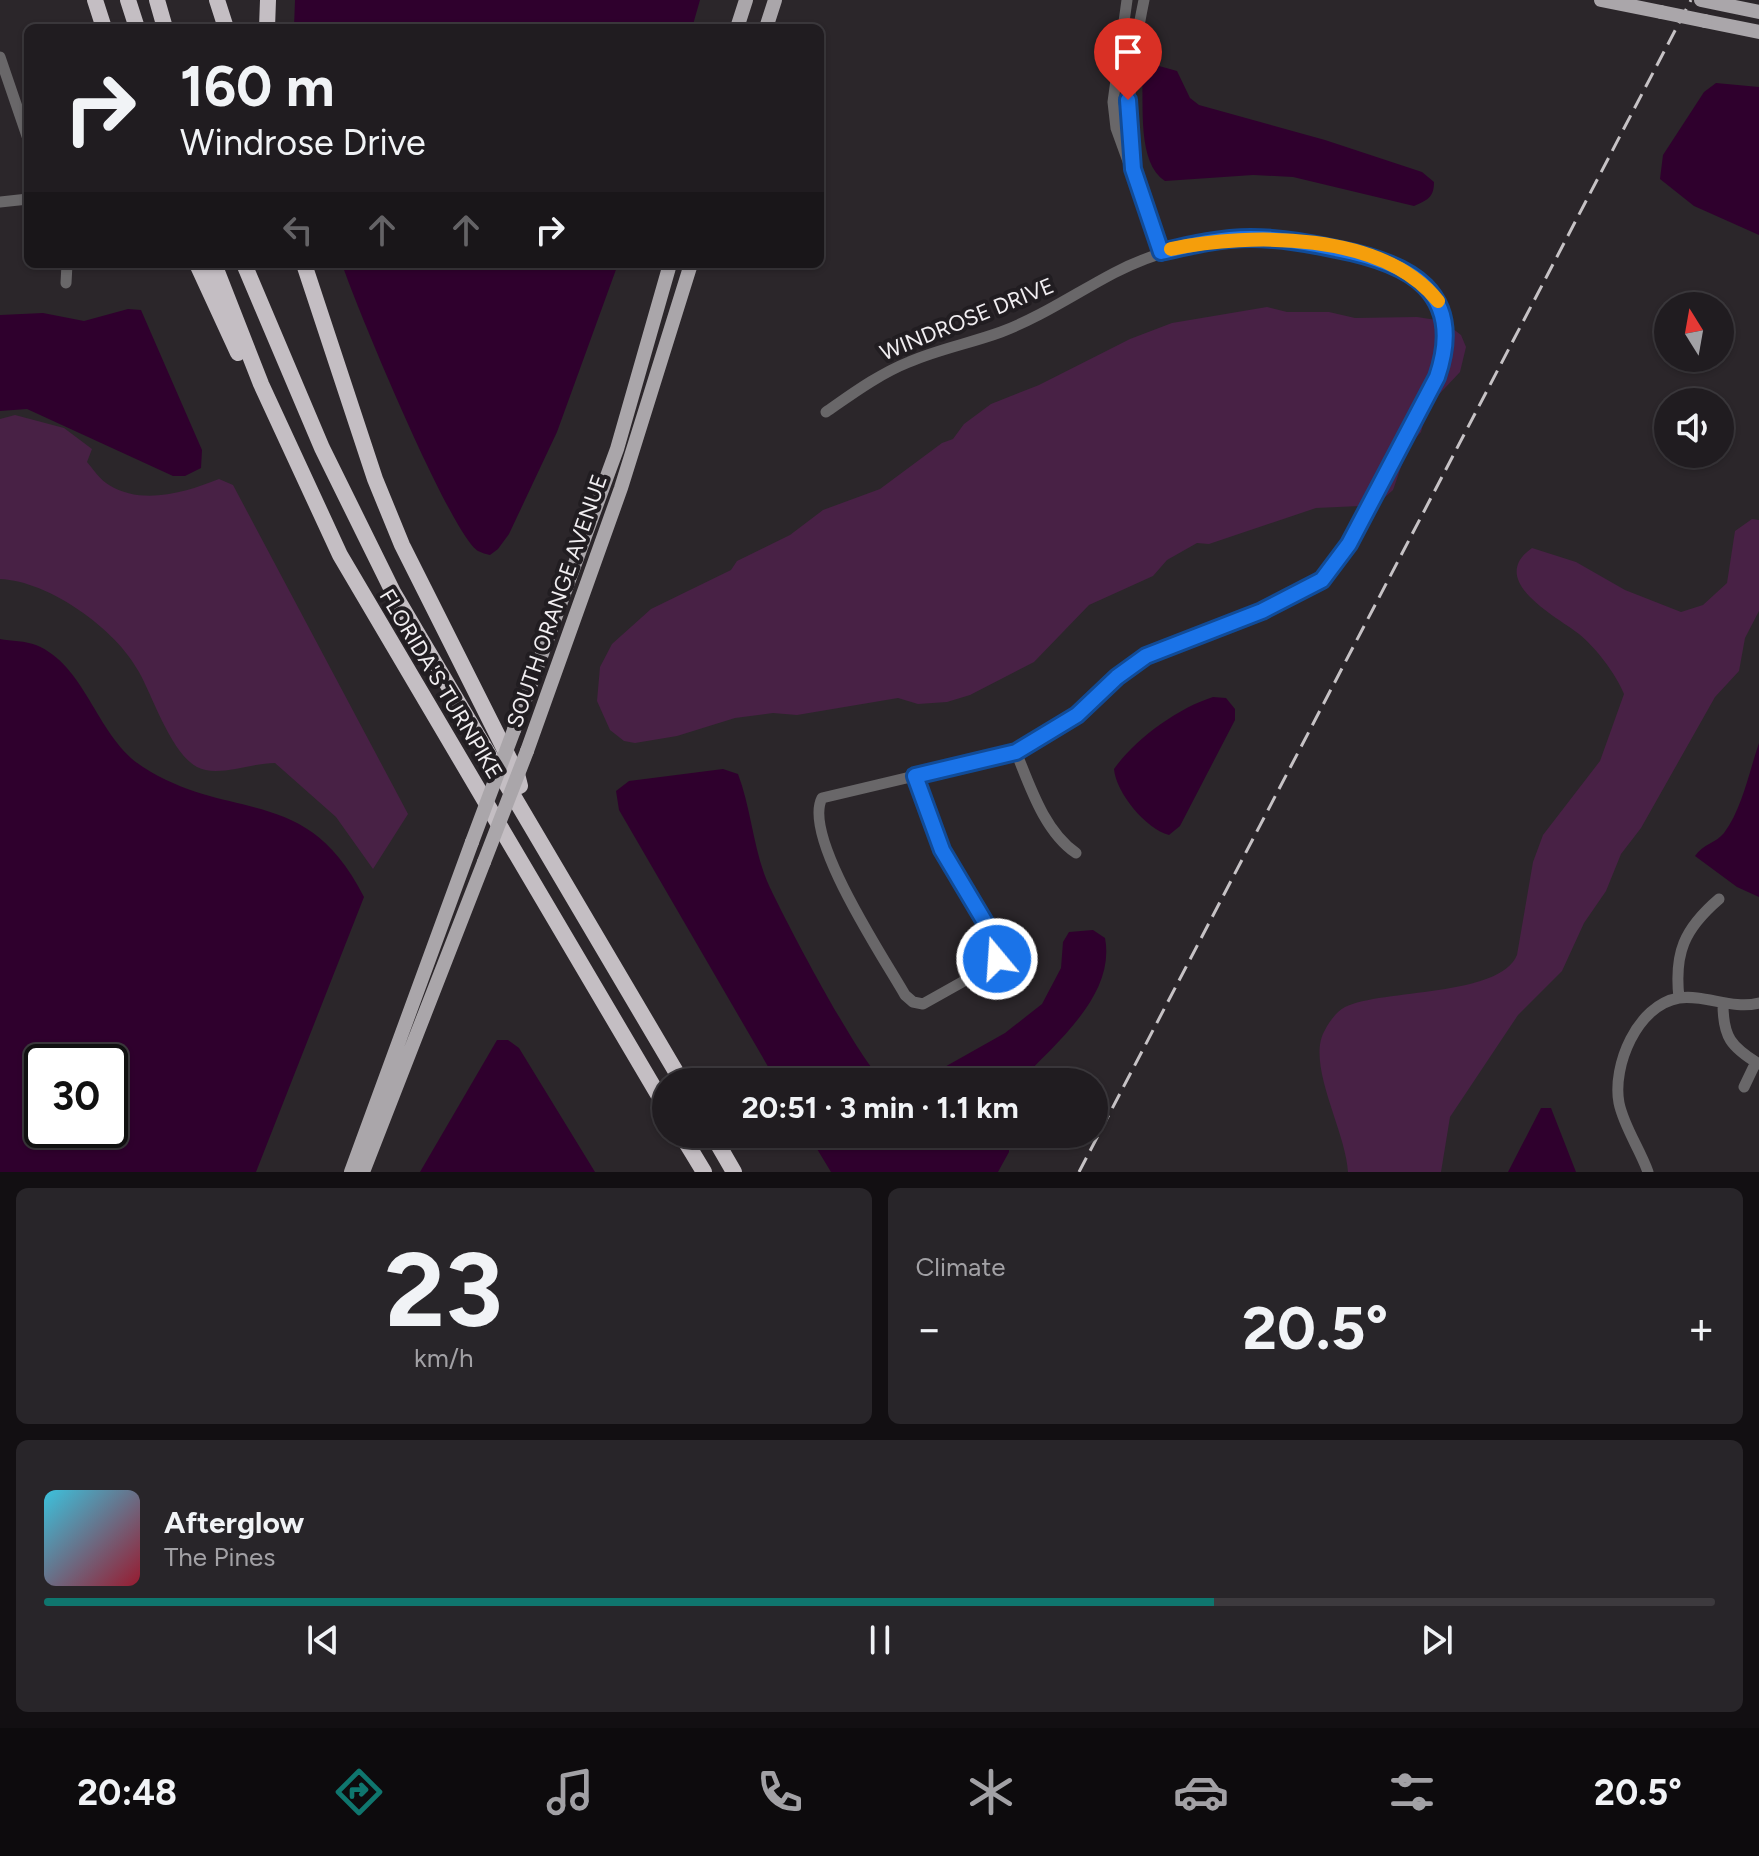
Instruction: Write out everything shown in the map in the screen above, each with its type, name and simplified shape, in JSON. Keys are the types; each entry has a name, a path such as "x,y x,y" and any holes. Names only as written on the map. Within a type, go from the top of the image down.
{"highway":[{"path":"95,0 103,24"},
{"path":"128,0 136,24"},
{"path":"157,0 164,24"},
{"path":"217,0 225,24"},
{"path":"267,24 268,0"},
{"path":"199,268 340,555"},
{"name":"FLORIDA'S TURNPIKE","path":"216,268 261,384 340,555 652,1084"},
{"name":"FLORIDA'S TURNPIKE","path":"246,268 288,373 355,517 437,669 674,1068"},
{"path":"306,269 375,479 402,545 517,774 527,819"},
{"path":"689,1148 704,1172"},
{"path":"720,1148 734,1172"}],"main road":[{"path":"738,24 746,0"},
{"path":"1601,0 1759,32"},
{"path":"1708,1 1759,12"},
{"name":"SOUTH ORANGE AVENUE","path":"351,1172 617,449 669,268"},
{"name":"SOUTH ORANGE AVENUE","path":"363,1172 527,751 621,488 690,268"}],"street":[{"path":"1127,0 1119,34 1113,102 1116,128 1161,252"},
{"path":"1133,169 1127,120 1128,80 1144,0"},
{"path":"1119,34 1136,38"},
{"path":"0,57 24,127"},
{"path":"0,202 24,199"},
{"name":"WINDROSE DRIVE","path":"826,412 906,363 1000,332 1161,252 1211,241 1252,238 1331,248 1402,267 1423,283 1438,301 1447,335 1437,377 1349,544 1322,580 1274,606 1146,656 1117,677 1077,715 1016,752 822,798 817,819 832,864 850,901 905,995 913,1002 923,1004 989,967 997,959 998,950 942,850 915,776"},
{"path":"66,283 67,268"},
{"path":"1016,752 1042,811 1057,835 1076,853"},
{"path":"1679,998 1675,966 1683,944 1705,911 1719,899"},
{"path":"1648,1172 1623,1117 1618,1079 1640,1023 1659,1006 1679,998 1723,1004 1759,1003"},
{"path":"1723,1004 1723,1028 1728,1041 1758,1063 1744,1087"}],"shaded area":[{"path":"295,0 700,0 693,24 294,24"},
{"path":"1152,64 1177,71 1190,98 1199,105 1325,140 1422,172 1434,182 1433,192 1414,206 1293,177 1253,175 1165,181 1150,161 1144,133 1142,76"},
{"path":"1716,83 1759,87 1759,235 1694,206 1660,179 1663,155 1704,92"},
{"path":"344,268 617,268 557,432 509,534 490,555 478,551 447,504 365,324"},
{"path":"1267,307 1287,312 1329,312 1355,318 1417,317 1443,321 1461,335 1466,347 1460,372 1428,406 1421,432 1408,447 1393,490 1384,498 1360,506 1316,508 1209,544 1197,543 1167,560 1153,576 1089,605 1034,662 970,695 947,702 918,704 898,698 797,715 773,713 735,718 677,736 635,743 624,741 610,730 597,701 600,667 612,644 651,609 731,570 737,561 790,535 823,510 880,489 942,443 953,439 964,424 991,404 1039,385 1130,339 1172,323"},
{"path":"128,309 141,310 202,450 201,468 185,476 173,476 27,409 0,411 0,315 43,313 84,321"},
{"path":"15,415 64,428 92,449 87,462 100,477 122,491 136,495 164,495 219,479 233,485 408,814 373,869 336,817 275,763 224,771 197,767 179,750 128,656 98,624 39,588 0,579 0,419"},
{"path":"1752,519 1759,520 1759,611 1745,638 1739,671 1715,697 1641,828 1621,854 1606,891 1584,923 1562,971 1518,1015 1450,1117 1441,1172 1348,1172 1320,1060 1320,1044 1327,1027 1342,1009 1362,1001 1465,985 1506,969 1517,955 1533,862 1543,835 1600,761 1624,694 1611,670 1592,646 1530,597 1517,573 1520,561 1532,548 1576,562 1625,590 1681,612 1703,605 1727,583 1735,531"},
{"path":"0,639 36,645 53,655 80,685 114,738 143,767 176,784 292,820 318,836 342,861 364,897 256,1172 0,1172"},
{"path":"1213,697 1226,698 1235,709 1235,720 1180,826 1169,835 1151,826 1134,809 1120,789 1114,769 1133,747 1158,726"},
{"path":"1759,743 1759,897 1737,887 1695,856 1721,836 1730,823"},
{"path":"723,769 738,774 767,881 823,989 872,1068 769,1068 619,810 616,791 629,781"},
{"path":"1093,930 1105,938 1106,959 1092,999 1065,1035 1033,1068 943,1068 1005,1033 1042,1004 1061,968 1063,942 1069,932"},
{"path":"497,1040 508,1040 519,1048 595,1172 420,1172"},
{"path":"1541,1108 1551,1108 1576,1172 1508,1172"},
{"path":"816,1148 1009,1148 998,1172 831,1172"}],"railway":[{"path":"1079,1172 1691,0"}],"slow traffic":[{"path":"1171,249 1211,241 1252,238 1303,242 1360,253 1402,267 1423,283 1438,301"}],"route":[{"path":"997,959 995,939 942,850 927,817 915,776 1016,752 1077,715 1117,677 1146,656 1182,639 1262,611 1322,580 1349,544 1437,377 1445,352 1447,335 1438,301 1423,283 1402,267 1360,253 1303,242 1252,238 1211,241 1161,252 1133,169 1127,120 1128,100"}]}
